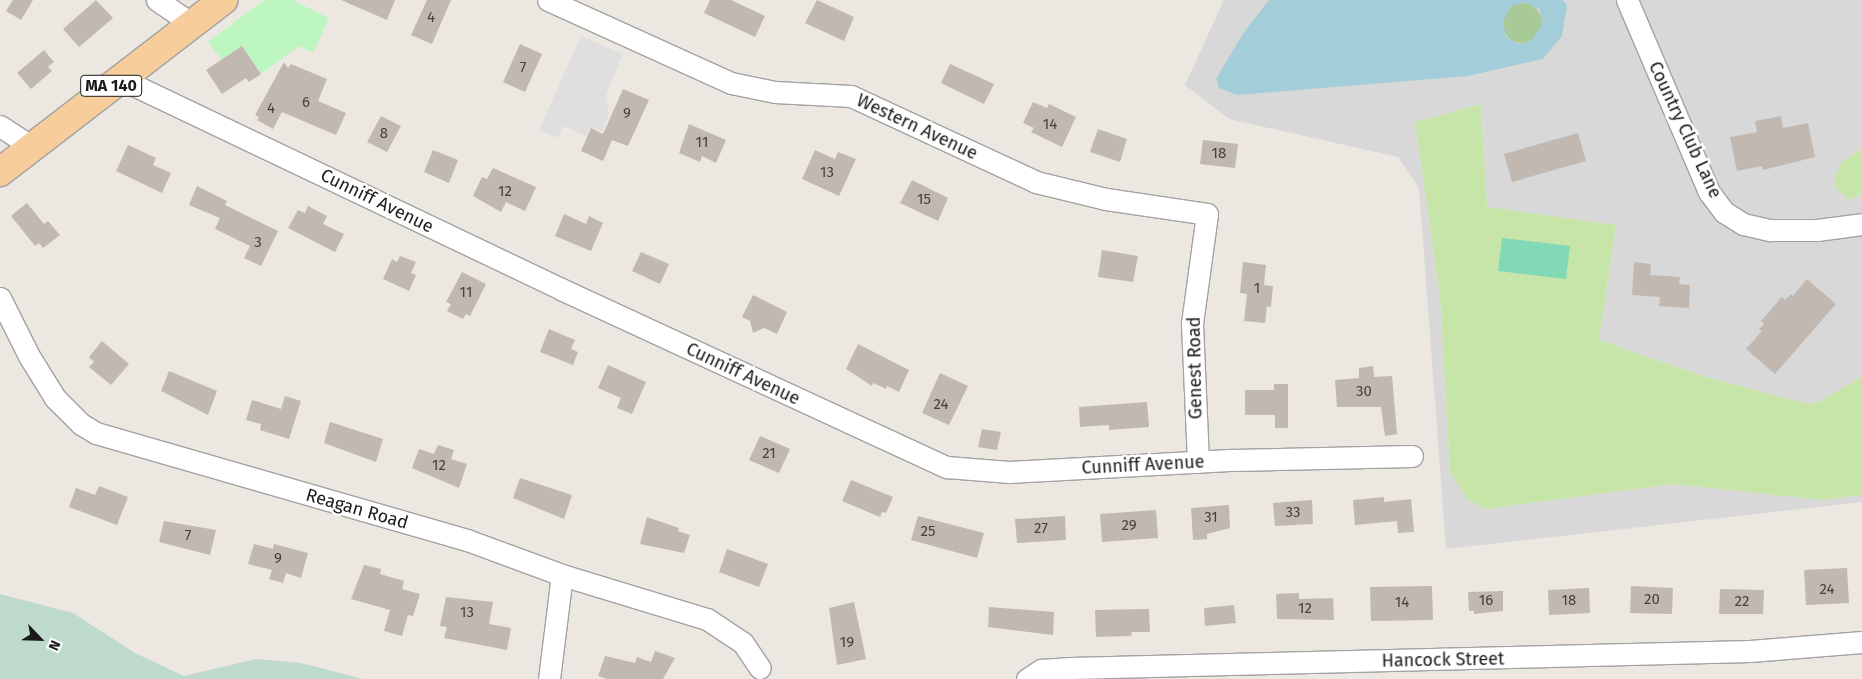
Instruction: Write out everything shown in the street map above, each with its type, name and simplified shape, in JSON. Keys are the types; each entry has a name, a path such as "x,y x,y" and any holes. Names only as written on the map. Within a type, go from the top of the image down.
{"main road":[{"name":"MA 140","path":"0,172 223,0"}],"street":[{"path":"157,0 192,24"},
{"name":"Western Avenue","path":"548,0 731,83 775,92 851,96 1036,182 1106,199 1207,214"},
{"name":"Country Club Lane","path":"1627,0 1709,192 1724,212 1744,224 1770,230 1817,230 1862,224"},
{"name":"Cunniff Avenue","path":"121,79 935,464 974,471 1010,472 1198,462 1412,456"},
{"path":"0,126 32,147"},
{"name":"Genest Road","path":"1198,462 1192,324 1207,214"},
{"name":"Reagan Road","path":"0,298 29,356 55,398 81,424 96,433 147,450 467,540 562,575 707,619 743,643 760,668"},
{"path":"549,679 562,575"},
{"name":"Hancock Street","path":"1027,679 1041,670 1070,668 1750,651 1862,642"}],"shaded area":[{"path":"1224,0 1862,0 1862,149 1841,163 1849,200 1862,193 1862,376 1819,402 1808,404 1706,377 1599,340 1616,225 1487,207 1481,104 1415,122 1440,297 1450,472 1485,509 1674,484 1822,500 1862,495 1862,502 1446,549 1419,188 1398,157 1229,119 1185,85"},
{"path":"581,36 623,54 606,95 609,115 602,131 591,126 586,136 563,126 558,138 539,130"}],"green space":[{"path":"264,0 292,0 329,18 313,53 299,46 261,74 242,46 222,60 208,42"},
{"path":"1526,3 1533,6 1539,12 1542,23 1541,31 1533,40 1526,43 1518,43 1511,40 1503,31 1502,19 1505,12 1514,4"},
{"path":"1481,104 1487,207 1616,225 1599,340 1706,377 1808,404 1819,402 1862,376 1862,495 1822,500 1674,484 1485,509 1467,499 1450,472 1440,297 1415,122"},
{"path":"1862,149 1862,193 1849,200 1835,187 1836,175 1841,163"},
{"path":"1502,238 1570,246 1566,279 1498,271"},
{"path":"0,594 73,613 135,653 184,676 256,659 301,663 363,679 0,679"}],"water":[{"path":"1269,0 1563,0 1567,5 1562,36 1543,59 1468,76 1237,95 1219,88 1216,79 1244,32","holes":["1524,2 1540,10 1542,24 1530,42 1519,44 1506,37 1503,21 1512,6"]}],"building":[{"path":"13,0 33,0 21,20 6,11"},
{"path":"96,0 113,18 79,47 63,29"},
{"path":"341,0 395,0 387,20"},
{"path":"427,0 451,0 432,44 411,35"},
{"path":"710,0 731,0 765,16 755,37 704,13"},
{"path":"817,0 854,17 844,41 805,23"},
{"path":"520,44 542,54 525,92 503,82"},
{"path":"242,46 261,74 249,82 246,78 222,94 206,70"},
{"path":"44,50 54,62 48,67 52,71 31,89 17,73"},
{"path":"284,62 288,68 291,64 327,79 318,101 346,113 336,135 282,112 273,129 257,120 259,117 255,115"},
{"path":"950,64 994,84 984,104 941,83"},
{"path":"623,89 649,100 628,146 612,140 603,161 581,151 591,128 603,134"},
{"path":"1033,102 1047,108 1049,104 1076,117 1062,147 1031,132 1034,128 1023,123"},
{"path":"381,116 401,126 387,152 367,142"},
{"path":"1781,116 1783,128 1808,123 1815,157 1763,170 1762,166 1737,171 1730,137 1757,132 1755,121"},
{"path":"689,124 726,140 716,163 702,156 700,162 679,153"},
{"path":"1098,129 1127,139 1120,162 1090,152"},
{"path":"1578,133 1586,161 1512,182 1504,154"},
{"path":"1203,140 1238,144 1235,168 1200,164"},
{"path":"128,145 156,158 153,165 171,173 162,193 116,171"},
{"path":"433,150 458,160 449,183 424,172"},
{"path":"815,150 835,159 838,152 856,159 839,196 802,179"},
{"path":"493,168 536,187 525,211 506,202 501,212 473,196 482,177 487,179"},
{"path":"912,180 948,198 938,221 900,203"},
{"path":"197,186 227,201 225,205 278,231 261,266 244,258 250,246 215,229 220,218 189,205"},
{"path":"27,203 44,224 48,221 60,235 43,248 39,243 35,246 11,216"},
{"path":"308,206 327,216 323,224 344,234 335,252 288,228 298,210 305,213"},
{"path":"564,214 586,224 589,216 603,223 591,251 555,236"},
{"path":"1102,250 1138,256 1133,282 1098,277"},
{"path":"641,252 669,264 660,284 632,271"},
{"path":"400,256 416,262 411,273 416,275 409,291 383,279 392,259 397,262"},
{"path":"1243,262 1266,265 1264,285 1273,286 1271,307 1267,306 1265,323 1244,321 1247,294 1240,293"},
{"path":"1634,262 1651,264 1650,275 1680,277 1679,284 1690,285 1689,308 1659,306 1660,297 1632,295"},
{"path":"462,272 486,284 470,316 466,314 463,319 447,311 451,304 446,302"},
{"path":"1807,279 1836,304 1775,374 1746,349 1762,331 1759,329 1764,324 1761,321 1782,297 1785,300 1791,294 1793,296"},
{"path":"753,295 787,312 777,334 764,328 753,333 750,321 742,317"},
{"path":"549,329 575,340 571,349 578,352 573,365 540,352"},
{"path":"102,341 129,364 111,385 89,367 94,362 89,357"},
{"path":"858,344 909,370 899,392 887,386 886,389 873,383 872,386 846,369"},
{"path":"608,365 646,382 632,414 617,408 621,398 598,388"},
{"path":"1373,366 1374,377 1392,376 1397,434 1385,436 1381,407 1337,407 1335,380 1359,378 1359,368"},
{"path":"169,371 217,391 208,415 161,391"},
{"path":"940,373 968,386 949,425 922,413"},
{"path":"1274,384 1288,384 1288,428 1275,428 1275,415 1245,415 1245,390 1274,390"},
{"path":"285,396 301,401 289,439 260,430 261,424 246,420 252,400 281,409"},
{"path":"1147,402 1149,427 1109,430 1109,425 1080,427 1079,407"},
{"path":"330,422 383,439 376,462 324,443"},
{"path":"982,429 1001,432 997,450 978,447"},
{"path":"760,436 790,449 779,473 749,460"},
{"path":"438,445 454,450 451,459 467,464 459,488 412,468 419,449 434,454"},
{"path":"520,478 572,495 564,519 513,498"},
{"path":"851,480 893,497 886,513 882,512 880,517 842,501"},
{"path":"99,486 128,497 117,525 69,507 76,488 95,495"},
{"path":"1384,497 1384,502 1411,499 1414,532 1398,533 1397,521 1355,525 1353,500"},
{"path":"1312,500 1313,524 1275,526 1273,503"},
{"path":"1229,505 1230,528 1207,534 1207,539 1193,540 1191,508"},
{"path":"1156,510 1158,538 1102,542 1100,514"},
{"path":"918,516 984,533 977,558 911,540"},
{"path":"1065,516 1066,540 1017,543 1015,519"},
{"path":"647,517 679,528 678,531 690,535 684,553 640,544"},
{"path":"164,521 216,530 210,555 159,542"},
{"path":"254,544 273,549 274,544 308,553 301,578 286,573 283,583 269,579 272,570 248,564"},
{"path":"727,549 768,564 759,587 719,572"},
{"path":"364,565 381,569 380,574 404,581 402,589 420,594 413,616 408,615 402,636 384,631 390,610 351,599"},
{"path":"1847,568 1849,603 1806,605 1804,570"},
{"path":"1432,586 1433,620 1371,621 1370,587"},
{"path":"1631,586 1673,588 1672,614 1630,613"},
{"path":"1589,588 1590,613 1549,615 1548,590"},
{"path":"1720,589 1764,590 1763,614 1719,614"},
{"path":"1503,591 1503,611 1474,614 1474,611 1469,611 1468,592"},
{"path":"1299,593 1299,599 1333,598 1334,620 1277,619 1276,594"},
{"path":"446,597 493,602 489,624 511,628 507,650 444,638 447,627 440,626"},
{"path":"854,602 866,659 837,665 829,608"},
{"path":"1234,605 1236,623 1205,626 1204,608"},
{"path":"989,607 1054,612 1053,635 988,627"},
{"path":"1149,609 1150,632 1132,632 1131,636 1096,637 1095,610"},
{"path":"655,651 675,658 663,679 607,679 598,676 605,656 635,663 637,657 651,662"}]}
